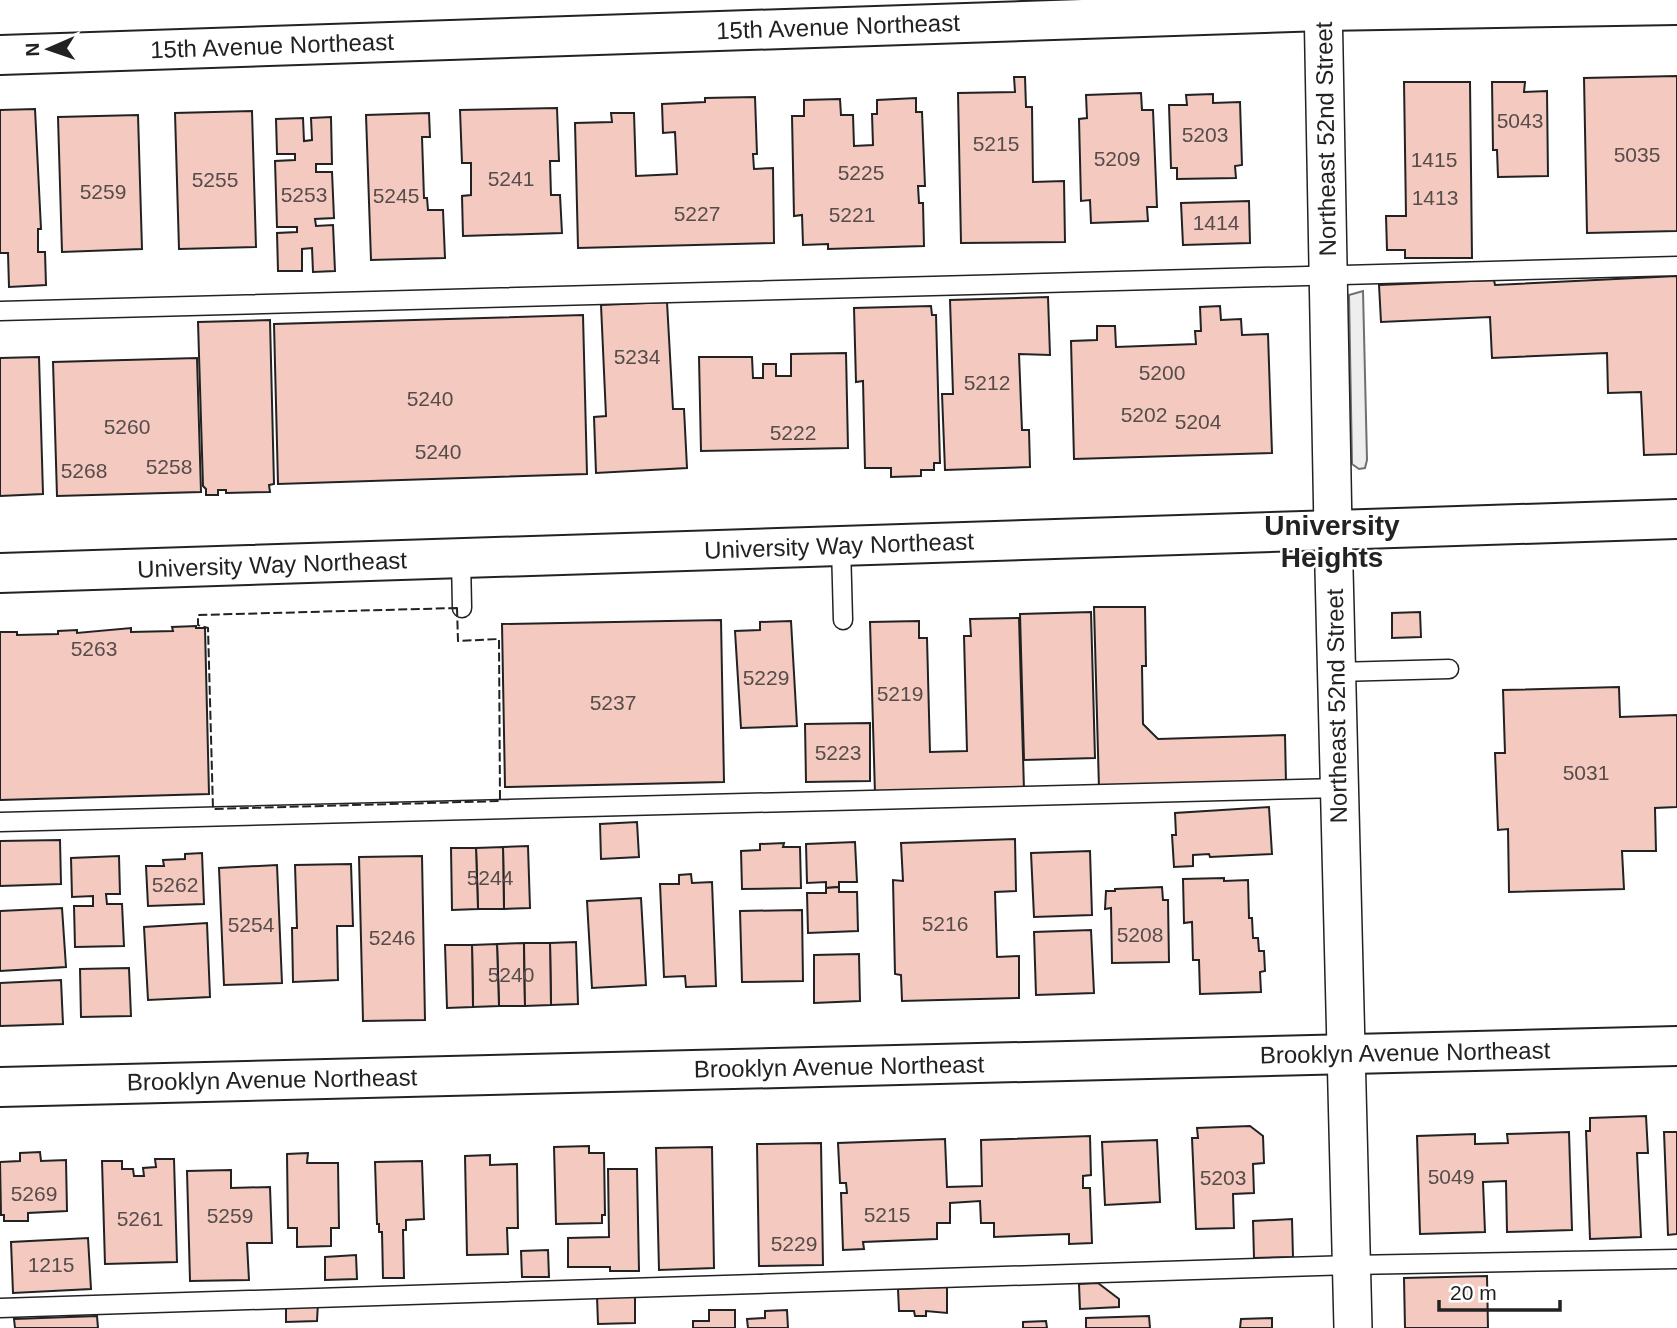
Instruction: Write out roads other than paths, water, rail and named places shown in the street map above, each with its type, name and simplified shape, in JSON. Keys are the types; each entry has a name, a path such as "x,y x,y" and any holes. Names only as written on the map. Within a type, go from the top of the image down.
{"street":[{"name":"15th Avenue Northeast","path":"0,55 1323,6 1677,5"},
{"name":"Northeast 52nd Street","path":"1323,6 1353,1328"},
{"name":"University Way Northeast","path":"0,573 1677,519"},
{"name":"Brooklyn Avenue Northeast","path":"0,1087 1677,1046"}],"lane":[{"path":"0,311 1677,266"},
{"path":"841,546 843,620"},
{"path":"461,559 462,608"},
{"path":"1337,672 1449,669"},
{"path":"0,822 1339,788"},
{"path":"0,1308 1351,1265 1677,1259"}],"district":[{"name":"University Heights","path":"1332,541"}]}
